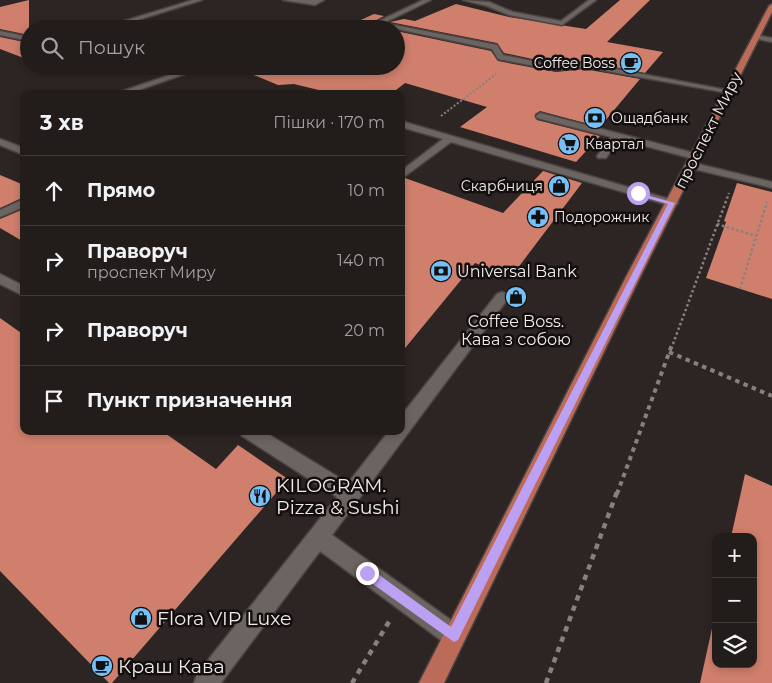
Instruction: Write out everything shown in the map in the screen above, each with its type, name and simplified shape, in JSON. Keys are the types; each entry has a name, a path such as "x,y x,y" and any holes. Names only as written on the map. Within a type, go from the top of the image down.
{"main road":[{"name":"проспект Миру","path":"431,683 692,161 772,6"}],"street":[{"path":"131,20 199,0"},
{"path":"286,0 314,3 321,0"},
{"path":"384,20 428,0"},
{"path":"466,0 489,4 511,14 562,23 593,0"},
{"path":"489,4 495,0"},
{"path":"405,29 494,47 501,57 514,60 556,68 584,65 728,91"},
{"path":"0,33 20,37"},
{"path":"755,37 772,40"},
{"path":"130,90 176,75"},
{"path":"540,116 617,136 736,176 771,190"},
{"path":"405,125 672,203"},
{"path":"602,156 617,136"},
{"path":"405,173 450,138"},
{"path":"0,142 20,150"},
{"path":"0,214 20,204"},
{"path":"0,278 20,290"},
{"path":"405,423 502,297"},
{"path":"254,435 351,495"},
{"path":"206,683 396,435"},
{"path":"318,537 454,636"}],"path":[{"path":"423,130 514,60"},
{"path":"546,683 736,176"},
{"path":"740,289 771,190"},
{"path":"717,224 756,236"},
{"path":"669,352 772,396"},
{"path":"352,683 403,598"}],"building":[{"path":"29,0 29,20 20,20 20,33 0,29 0,7"},
{"path":"620,0 650,0 607,42 663,52 645,73 584,61 556,64 504,53 497,43 405,25 405,20 399,20 404,19 415,21 456,4 509,17 586,29"},
{"path":"374,14 384,16 377,20 361,20"},
{"path":"405,33 491,51 498,61 556,72 584,69 640,79 600,127 540,111 535,114 537,120 600,136 576,162 460,127 487,107 405,83 396,90 319,90 294,84 278,85 254,75 405,75"},
{"path":"0,37 20,41 20,57 0,49"},
{"path":"543,171 582,183 511,277 475,263 405,348 405,178 503,213"},
{"path":"0,175 20,183 20,199 0,208"},
{"path":"737,183 772,192 772,299 706,278 726,222 724,221"},
{"path":"20,211 20,240 0,228 0,219"},
{"path":"0,318 20,332 20,435 168,435 216,469 238,445 288,479 112,683 109,683 0,571"},
{"path":"745,474 772,486 772,683 700,683 712,628 712,668 757,668 757,533 732,533"}],"place":[{"name":"Coffee Boss","path":"631,63"},
{"name":"Ощадбанк","path":"595,118"},
{"name":"Квартал","path":"569,144"},
{"name":"Скарбниця","path":"559,186"},
{"name":"Подорожник","path":"538,217"},
{"name":"Universal Bank","path":"441,271"},
{"name":"Coffee Boss. Кава з собою","path":"516,297"},
{"name":"KILOGRAM. Pizza & Sushi","path":"260,496"},
{"name":"Flora VIP Luxe","path":"141,618"},
{"name":"Краш Кава","path":"102,666"}],"route":[{"path":"367,573 454,636 633,277 672,203 638,193"}]}
